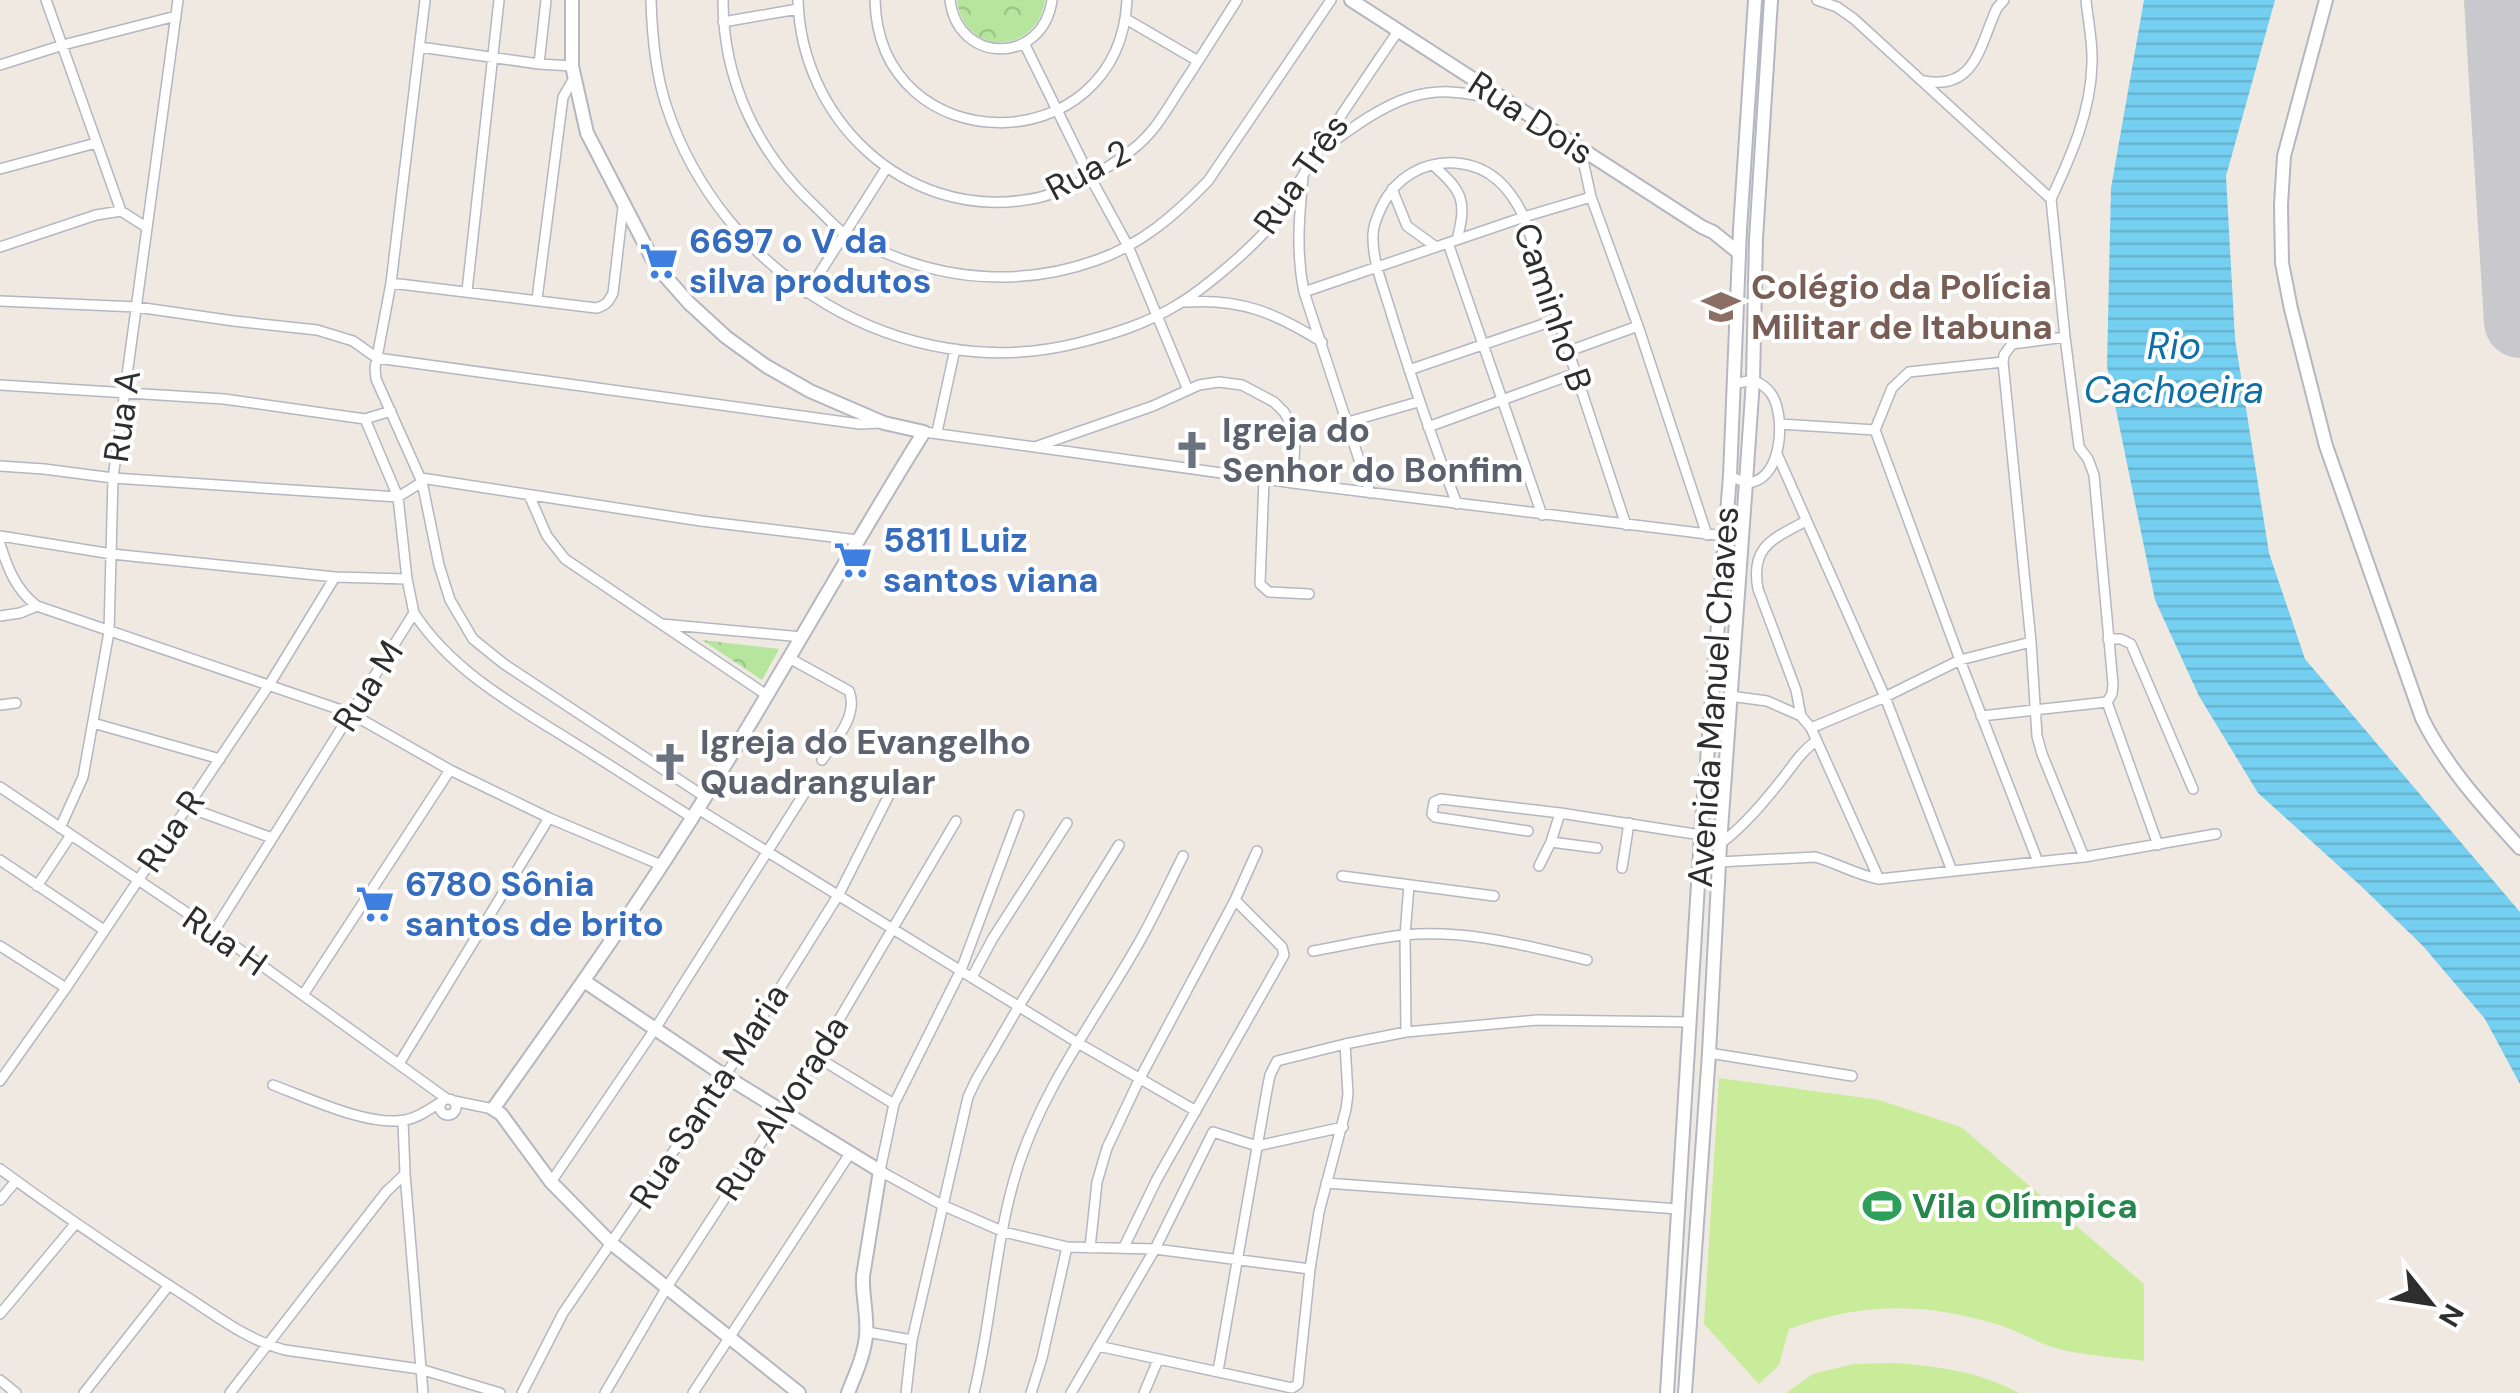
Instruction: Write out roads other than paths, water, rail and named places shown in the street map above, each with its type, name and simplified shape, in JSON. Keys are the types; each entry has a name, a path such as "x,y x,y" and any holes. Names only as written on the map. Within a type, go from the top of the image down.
{"street":[{"path":"46,0 122,210 146,227"},
{"name":"Rua A","path":"60,828 83,777 109,632 114,478 178,0"},
{"path":"425,0 391,283 375,368 376,379 422,480 444,584 455,612 474,639 504,664 767,854 1196,1111"},
{"path":"467,291 499,0"},
{"path":"539,64 546,0"},
{"path":"572,0 572,73 587,133 656,266 726,337 810,391 884,423 931,432 1293,483 1724,536"},
{"name":"Rua Três","path":"651,0 656,67 666,106 701,178 749,244 807,293 846,317 923,344 1001,353 1044,350 1123,330 1158,317 1182,302 1272,224 1398,31"},
{"path":"723,0 727,54 747,115 780,170 801,194 845,234 878,250 924,267 1004,278 1036,276 1098,260 1156,230 1208,182 1331,0"},
{"path":"875,0 881,37 893,64 910,86 933,105 973,122 1002,125 1031,121 1083,94 1118,47 1127,0"},
{"path":"950,0 958,24 969,38 1002,49 1024,43 1038,32 1052,0"},
{"name":"Rua 2","path":"798,4 807,61 826,104 855,141 887,167 933,191 1003,202 1026,200 1073,186 1132,150 1152,132 1237,0"},
{"name":"Rua Dois","path":"1351,0 1581,151 1714,232 1739,253"},
{"name":"Avenida Manuel Chaves","path":"1667,1393 1701,835 1730,476 1755,0"},
{"name":"Avenida Manuel Chaves","path":"1685,1393 1753,380 1756,239 1772,0"},
{"path":"1818,0 1838,7 1854,19 2051,199"},
{"path":"1920,80 1938,84 1952,81 1970,68 2004,0"},
{"path":"2086,0 2092,62 2088,99 2075,146 2051,199 2079,447 2094,475 2113,689 2107,702 2158,845"},
{"path":"2326,0 2284,156 2282,264 2291,309 2330,462 2422,718 2446,760 2520,848"},
{"path":"723,22 798,4"},
{"path":"0,65 176,16"},
{"path":"1126,18 1198,61"},
{"path":"1024,43 1128,246 1188,390"},
{"path":"420,47 494,56 572,73"},
{"path":"537,300 564,97 572,73"},
{"path":"1317,152 1367,117 1423,93 1472,93 1513,106"},
{"path":"0,169 96,143"},
{"path":"1581,151 1592,197 1706,534"},
{"name":"Caminho B","path":"1433,165 1462,164 1485,172 1505,185 1514,197 1524,217 1626,526"},
{"path":"1456,504 1418,402 1372,236 1374,223 1392,189 1402,179 1433,165 1451,181 1464,205 1463,219 1452,241 1542,515"},
{"path":"807,293 887,167"},
{"path":"1304,175 1298,232 1304,292 1370,493"},
{"path":"1392,189 1407,226 1436,247"},
{"path":"1304,292 1592,197"},
{"path":"391,283 602,307 608,302 614,281 624,206"},
{"path":"0,246 122,210"},
{"path":"1714,232 1740,230 1756,239"},
{"path":"1182,302 1216,300 1247,305 1290,322 1322,342"},
{"path":"0,302 137,307 317,330 352,341 378,358 860,424 884,423"},
{"path":"1409,370 1558,320"},
{"path":"1569,352 1638,326"},
{"path":"2065,336 2012,344 2003,362 2037,736 2084,857"},
{"path":"491,1108 584,981 699,808 858,540 931,432 954,349"},
{"path":"2003,362 1909,372 1892,388 1875,430 2038,862"},
{"path":"1428,427 1576,373"},
{"path":"1730,476 1746,482 1756,481 1766,473 1777,454 1780,424 1772,395 1764,385 1753,380 1733,384"},
{"path":"0,385 224,400 366,419 391,411"},
{"path":"1035,447 1153,406 1199,385 1242,385 1274,402 1284,412 1295,438 1293,483"},
{"path":"1348,422 1418,402"},
{"name":"Rua M","path":"214,931 414,613 398,498 366,419"},
{"path":"1780,424 1875,430"},
{"path":"1777,454 1885,697 1952,872"},
{"path":"0,466 398,498 422,480 858,540"},
{"path":"1264,479 1260,584 1270,592 1309,594"},
{"path":"529,495 547,536 566,559 768,696"},
{"path":"1806,521 1770,541 1757,560 1758,590 1802,716 1811,728 1879,879"},
{"path":"0,536 112,554 335,578 407,579"},
{"path":"0,544 18,588 37,606 350,713 450,770 661,865"},
{"name":"Rua R","path":"0,1081 270,685 335,578"},
{"path":"0,616 37,606"},
{"path":"414,613 440,648 472,675 699,808"},
{"path":"659,624 802,637"},
{"path":"2108,639 2132,644 2193,789"},
{"path":"1811,728 1960,660 2031,642"},
{"path":"789,658 849,691 852,698 848,721 822,760"},
{"path":"1730,696 1767,701 1802,716"},
{"path":"1982,716 2107,702"},
{"path":"0,705 16,703"},
{"path":"93,723 220,759"},
{"path":"1720,844 1744,823 1801,752 1816,741"},
{"path":"303,995 450,770"},
{"path":"552,1182 655,1029 807,789"},
{"name":"Rua H","path":"1,790 214,931 400,1062 448,1101 491,1108"},
{"name":"Rua Santa Maria","path":"522,1393 563,1313 725,1076 839,894 889,795"},
{"path":"1528,830 1433,816 1433,804 1441,799 1701,835"},
{"path":"187,807 272,838"},
{"path":"1539,866 1560,813"},
{"path":"848,1393 864,1351 862,1276 894,1104 961,970 1019,814"},
{"path":"400,1062 550,818"},
{"name":"Rua Alvorada","path":"605,1393 666,1287 818,1057 956,821"},
{"path":"972,977 1068,823"},
{"path":"1622,868 1629,823"},
{"path":"1719,862 1815,856 1858,875 1879,879 2084,857 2216,834"},
{"path":"37,886 70,835"},
{"path":"1551,842 1597,848"},
{"path":"906,1393 912,1340 968,1097 1120,845"},
{"path":"1090,1248 1101,1163 1257,852"},
{"path":"974,1393 1017,1170 1027,1143 1078,1043 1142,938 1182,856"},
{"path":"0,860 104,930"},
{"path":"1342,876 1494,896"},
{"path":"1406,1032 1408,885"},
{"path":"1127,1247 1157,1179 1282,958 1283,949 1235,900"},
{"path":"1313,951 1405,935 1464,935 1587,960"},
{"path":"0,946 66,988"},
{"path":"584,981 725,1076 880,1170 942,1205 1004,1232 1067,1247 1149,1248 1310,1268"},
{"path":"1218,1371 1270,1075 1277,1061 1406,1032 1537,1020 1690,1022"},
{"path":"1098,1346 1292,1388 1298,1384 1310,1268 1348,1094 1344,1044"},
{"path":"1710,1053 1852,1076"},
{"path":"818,1057 894,1104"},
{"path":"274,1085 367,1118 402,1121 448,1101"},
{"path":"448,1101 440,1110 449,1114"},
{"path":"419,1116 491,1108 500,1114 552,1182 611,1243 799,1393"},
{"path":"402,1121 423,1393"},
{"path":"1070,1393 1213,1132 1257,1146 1342,1128"},
{"path":"693,1393 851,1152"},
{"path":"0,1169 169,1285 265,1345 420,1370 500,1393"},
{"path":"230,1393 386,1192 405,1174"},
{"path":"0,1200 16,1181"},
{"path":"1326,1183 1678,1209"},
{"path":"0,1314 76,1223"},
{"path":"1030,1393 1042,1358 1067,1247"},
{"path":"84,1393 169,1285"},
{"path":"866,1332 912,1340"},
{"path":"1144,1393 1158,1360"},
{"path":"0,1380 16,1393"}],"water":[{"name":"Rio Cachoeira","path":"2144,0 2275,0 2226,176 2235,339 2269,553 2305,659 2520,912 2520,1084 2485,1019 2423,946 2258,793 2199,696 2155,600 2107,366 2111,188"}],"place":[{"name":"6697 o V da silva produtos","path":"659,261"},
{"name":"Colégio da Polícia Militar de Itabuna","path":"1721,307"},
{"name":"Igreja do Senhor do Bonfim","path":"1192,450"},
{"name":"5811 Luiz santos viana","path":"853,560"},
{"name":"Igreja do Evangelho Quadrangular","path":"670,762"},
{"name":"6780 Sônia santos de brito","path":"375,904"},
{"name":"Vila Olímpica","path":"1882,1206"}]}
